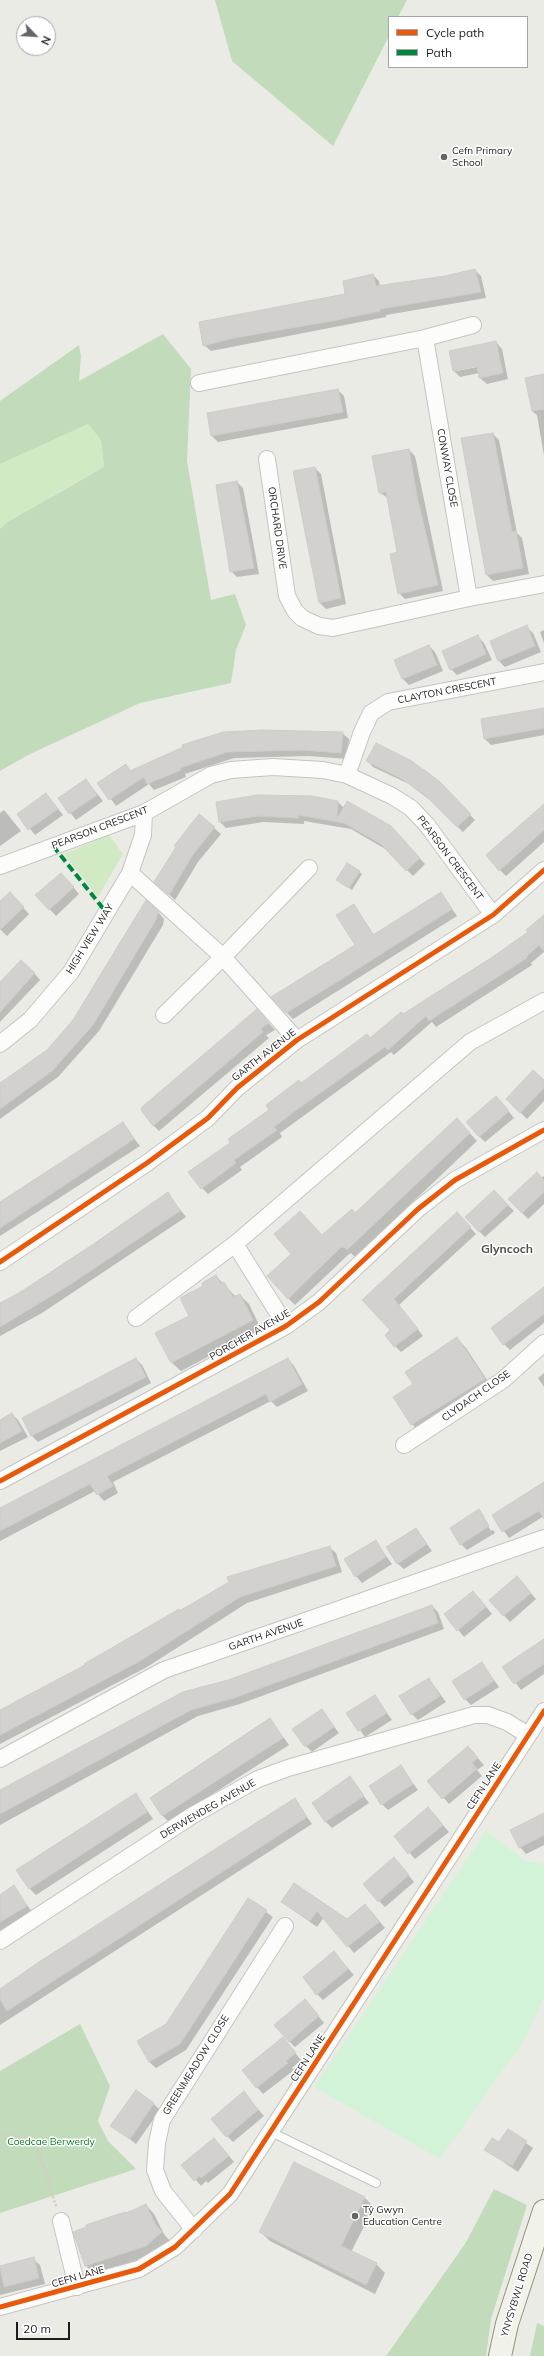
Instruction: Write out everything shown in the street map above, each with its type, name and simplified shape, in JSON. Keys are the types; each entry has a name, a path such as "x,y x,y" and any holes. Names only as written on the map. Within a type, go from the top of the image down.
{"main road":[{"name":"YNYSYBWL ROAD","path":"500,2356 507,2324 544,2211"}],"street":[{"path":"199,383 425,338 473,325"},
{"name":"CONWAY CLOSE","path":"425,338 469,598"},
{"name":"ORCHARD DRIVE","path":"267,459 287,596 295,611 302,618 319,626 333,628 469,598"},
{"path":"469,598 544,584"},
{"name":"CLAYTON CRESCENT","path":"347,775 362,732 371,713 388,702 544,672"},
{"name":"PEARSON CRESCENT","path":"0,866 144,813 211,775 231,770 288,768 323,770 347,775 392,796 411,808 427,825 492,914"},
{"name":"HIGH VIEW WAY","path":"0,1044 30,1020 71,972 130,873 143,835 144,813"},
{"path":"164,1015 223,957 309,868"},
{"name":"GARTH AVENUE","path":"0,1262 147,1162 208,1118 237,1088 297,1040 492,914 544,870"},
{"path":"130,873 223,957 297,1040"},
{"path":"136,1318 235,1244 470,1042 544,1001"},
{"name":"PORCHER AVENUE","path":"0,1482 286,1326 319,1302 418,1209 454,1180 544,1130"},
{"path":"235,1244 286,1326"},
{"name":"CLYDACH CLOSE","path":"404,1445 503,1380 544,1343"},
{"name":"GARTH AVENUE","path":"0,1759 164,1670 544,1538"},
{"name":"CEFN LANE","path":"0,2307 139,2269 176,2247 230,2194 544,1711"},
{"name":"DERWENDEG AVENUE","path":"0,1941 193,1816 258,1780 288,1768 474,1715 488,1714 507,1722 528,1736"},
{"name":"GREENMEADOW CLOSE","path":"194,2230 163,2191 155,2170 157,2143 162,2120 285,1926"},
{"path":"61,2221 77,2287"}],"lane":[{"path":"271,2132 376,2183"}],"path":[{"path":"0,2134 22,2137 38,2149 61,2221"}],"green space":[{"path":"215,0 407,0 399,16 388,16 388,38 333,146 232,61"},
{"path":"163,334 191,369 187,461 211,600 235,594 246,625 236,650 231,683 140,703 28,755 0,771 0,529 6,523 104,467 101,440 88,424 0,464 0,401 79,345 81,356 79,381"},
{"path":"88,424 101,440 104,467 59,492 0,529 0,464"},
{"path":"109,835 123,854 98,897 64,854"},
{"path":"486,1831 526,1861 544,1864 544,1997 526,2037 440,2159 314,2087"},
{"name":"Coedcae Berwerdy","path":"80,2024 110,2086 98,2121 108,2141 136,2169 0,2213 0,2071"},
{"path":"494,2189 527,2205 491,2319 486,2356 386,2356 465,2244"},
{"path":"537,2323 544,2326 544,2356 530,2356"}],"building":[{"path":"475,269 481,292 380,309 380,311 234,338 203,346 199,322 345,294 343,281 373,274 376,286 445,276"},
{"path":"496,341 503,373 479,378 477,366 453,371 449,351"},
{"path":"544,374 544,409 532,411 525,378"},
{"path":"338,389 343,412 211,436 207,413"},
{"path":"493,433 512,532 516,531 523,568 486,575 461,438"},
{"path":"409,449 417,496 438,585 398,594 390,554 397,552 386,492 379,493 372,456"},
{"path":"315,467 341,598 319,603 293,471"},
{"path":"237,481 254,568 230,572 216,485"},
{"path":"527,625 535,646 498,661 490,641"},
{"path":"478,635 486,654 450,670 442,651"},
{"path":"429,645 437,665 402,679 394,660"},
{"path":"544,708 544,728 484,739 481,719"},
{"path":"263,730 343,732 341,753 302,750 227,752 180,768 181,770 147,784 144,777 109,800 97,783 126,764 130,771 183,747 182,745 223,732"},
{"path":"376,743 410,760 427,772 439,781 471,814 457,827 425,795 402,779 366,761"},
{"path":"86,779 97,795 69,814 58,798"},
{"path":"46,793 58,809 28,830 17,814"},
{"path":"257,795 312,796 338,801 337,819 347,801 391,826 420,858 406,871 381,844 344,823 298,815 298,818 257,816 219,822 216,802"},
{"path":"544,804 544,830 499,871 486,855"},
{"path":"199,814 215,827 192,856 169,895 154,882 176,847 174,846"},
{"path":"347,863 360,871 349,888 336,880"},
{"path":"61,873 74,887 49,910 35,895"},
{"path":"10,892 24,907 0,930 0,901"},
{"path":"441,892 452,909 345,977 286,1013 271,997 355,945 336,915 354,904 373,935"},
{"path":"146,900 159,912 156,917 157,918 93,1025 52,1071 0,1109 0,1083 47,1050 73,1020"},
{"path":"544,915 544,951 539,945 526,957 527,958 429,1021 426,1016 388,1050 385,1047 274,1127 277,1130 234,1160 236,1163 201,1189 188,1172 230,1143 228,1139 269,1110 266,1105 299,1080 301,1083 367,1034 370,1038 401,1012 403,1014 491,958 528,932 526,930"},
{"path":"21,960 35,973 0,1012 0,982"},
{"path":"257,1009 269,1023 261,1028 263,1032 153,1126 141,1110 142,1107"},
{"path":"533,1070 544,1080 544,1088 520,1113 506,1099"},
{"path":"496,1096 509,1111 479,1137 466,1122"},
{"path":"457,1118 470,1133 347,1250 344,1247 340,1248 288,1299 267,1276 291,1254 274,1234 300,1211 322,1235 352,1209 355,1213"},
{"path":"123,1122 134,1139 0,1228 0,1202"},
{"path":"537,1172 544,1180 544,1192 522,1213 508,1199"},
{"path":"494,1190 508,1205 479,1232 465,1217"},
{"path":"168,1192 180,1211 71,1284 0,1327 0,1303 19,1293 95,1243"},
{"path":"457,1212 471,1227 394,1299 418,1329 394,1347 385,1335 390,1330 362,1300"},
{"path":"216,1275 221,1284 224,1282 233,1297 240,1294 253,1320 171,1363 155,1333 189,1316 180,1298 203,1286 202,1283"},
{"path":"544,1287 544,1314 503,1345 491,1328"},
{"path":"457,1337 485,1379 411,1425 393,1397 413,1384 405,1372"},
{"path":"136,1358 146,1377 31,1436 22,1418"},
{"path":"288,1358 302,1384 270,1402 266,1394 107,1476 113,1486 97,1495 90,1484 0,1531 0,1508"},
{"path":"12,1413 22,1431 0,1443 0,1420"},
{"path":"544,1482 544,1519 539,1511 502,1532 492,1515"},
{"path":"479,1509 489,1526 460,1545 450,1528"},
{"path":"416,1528 427,1544 397,1564 386,1547"},
{"path":"376,1540 386,1557 355,1577 344,1559"},
{"path":"330,1546 336,1566 240,1597 140,1661 0,1735 0,1710 85,1665 84,1664 179,1609 180,1611 229,1582 227,1577"},
{"path":"517,1576 531,1593 503,1616 489,1600"},
{"path":"473,1591 486,1607 457,1631 444,1614"},
{"path":"432,1605 438,1623 234,1698 191,1710 0,1814 0,1790 183,1692 228,1680"},
{"path":"544,1639 544,1664 514,1684 502,1667"},
{"path":"482,1662 494,1681 464,1700 452,1681"},
{"path":"429,1678 440,1696 411,1715 399,1696"},
{"path":"375,1695 387,1713 358,1731 346,1713"},
{"path":"322,1709 334,1727 305,1747 292,1729"},
{"path":"270,1718 283,1738 162,1816 150,1798"},
{"path":"468,1746 478,1758 472,1763 477,1769 442,1799 427,1781"},
{"path":"401,1765 413,1784 381,1805 369,1786"},
{"path":"350,1776 364,1796 325,1822 312,1803"},
{"path":"136,1793 147,1812 29,1889 16,1870"},
{"path":"295,1798 307,1817 7,2011 0,1999 0,1989 39,1962"},
{"path":"428,1807 443,1825 408,1854 394,1836"},
{"path":"544,1813 544,1835 519,1848 510,1830"},
{"path":"394,1857 409,1875 378,1902 363,1884"},
{"path":"294,1883 347,1919 365,1904 379,1922 347,1947 317,1911 310,1921 281,1902"},
{"path":"14,1885 27,1906 0,1922 0,1895"},
{"path":"248,1898 267,1910 180,2044 149,2062 137,2041 166,2024"},
{"path":"334,1951 348,1969 316,1995 303,1977"},
{"path":"305,1999 319,2016 289,2042 274,2025"},
{"path":"283,2037 296,2053 286,2061 288,2063 256,2088 242,2070"},
{"path":"136,2090 154,2103 130,2139 110,2126"},
{"path":"244,2091 258,2110 226,2137 211,2119"},
{"path":"508,2129 527,2141 512,2166 484,2150 492,2138 499,2142"},
{"path":"214,2138 229,2156 201,2178 199,2176 194,2181 181,2165"},
{"path":"294,2162 365,2197 341,2246 377,2263 366,2285 259,2232"},
{"path":"146,2204 155,2224 162,2232 146,2246 85,2266 73,2232 86,2227 86,2225 125,2212 125,2214"},
{"path":"34,2257 39,2278 4,2287 0,2266"}],"marked path":[{"path":"53,846 106,912"}],"cycle path":[{"path":"0,1262 147,1163 208,1118 237,1088 297,1040 493,915 544,870"},
{"path":"0,1481 286,1326 319,1302 418,1209 455,1180 544,1130"},
{"path":"0,2307 139,2269 175,2247 230,2194 544,1711"}],"place":[{"name":"Cefn Primary School","path":"444,157"},
{"name":"Tŷ Gwyn Education Centre","path":"355,2216"}],"district":[{"name":"Glyncoch","path":"507,1249"}]}
